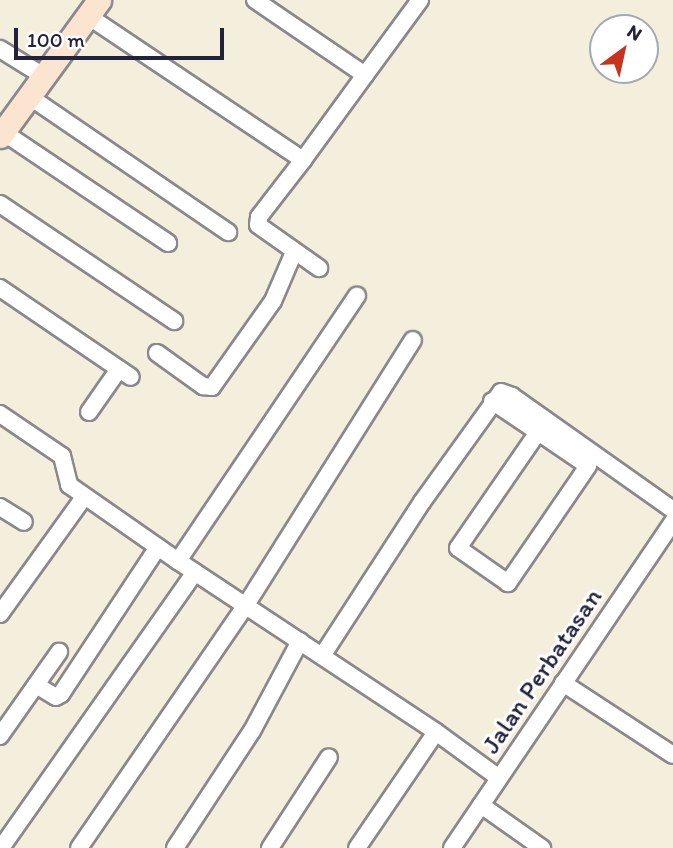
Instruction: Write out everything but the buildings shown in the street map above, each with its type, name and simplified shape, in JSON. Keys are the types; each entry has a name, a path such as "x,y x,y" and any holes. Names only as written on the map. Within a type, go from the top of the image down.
{"street":[{"path":"255,0 365,75"},
{"path":"319,268 258,225 259,218 420,0"},
{"path":"168,243 2,134 93,8 303,160"},
{"path":"0,49 44,77"},
{"path":"30,97 228,232"},
{"path":"0,204 174,321"},
{"path":"157,353 203,386 212,387 273,301 294,252"},
{"path":"0,288 125,373 89,412"},
{"path":"178,561 358,296"},
{"path":"79,848 246,605 413,340"},
{"path":"322,656 492,401 501,392 512,396 673,510"},
{"path":"492,401 538,432 588,467 508,583 458,548 538,432"},
{"path":"0,414 62,456 69,485 84,497 436,732 499,778"},
{"path":"0,614 84,497"},
{"path":"0,507 24,522"},
{"name":"Jalan Perbatasan","path":"452,848 673,521"},
{"path":"36,685 56,697 61,694 158,547"},
{"path":"1,848 195,572"},
{"path":"175,848 252,731 300,641"},
{"path":"0,736 59,652"},
{"path":"563,683 673,755"},
{"path":"357,848 436,732"},
{"path":"270,848 329,757"},
{"path":"481,805 542,848"}]}
